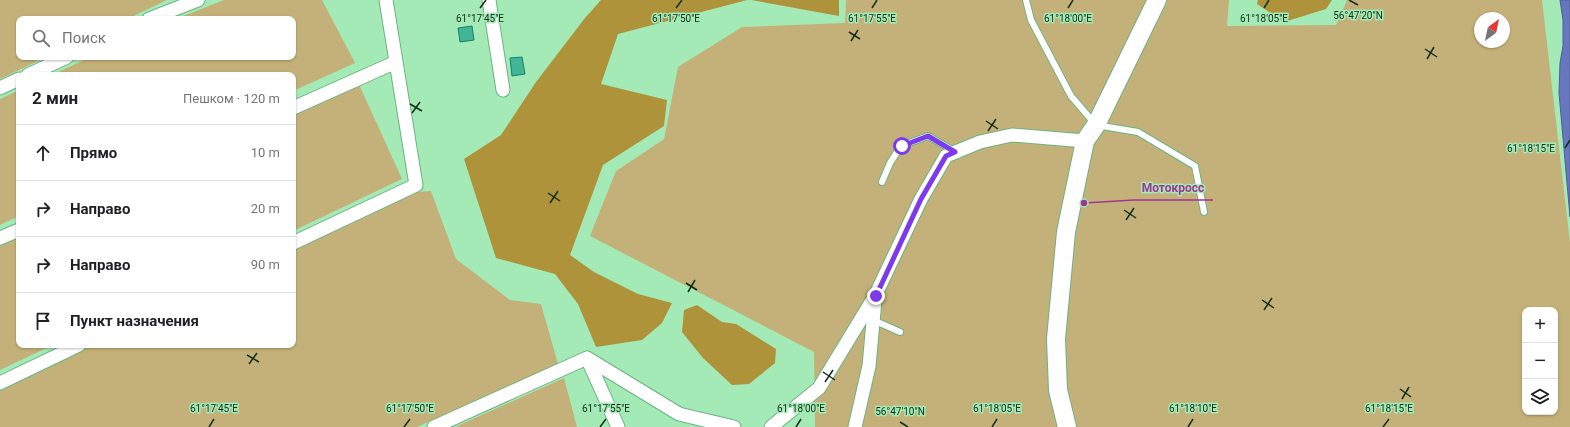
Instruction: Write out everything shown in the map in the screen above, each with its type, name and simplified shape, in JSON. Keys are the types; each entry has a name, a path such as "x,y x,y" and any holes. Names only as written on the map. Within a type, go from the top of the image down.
{"street":[{"path":"157,16 198,0"},
{"path":"296,242 416,185 386,0"},
{"path":"489,0 503,90"},
{"path":"1067,427 1058,390 1056,339 1066,232 1085,142 1096,125 1157,0"},
{"path":"34,72 60,60"},
{"path":"296,107 396,62"},
{"path":"0,88 16,80"},
{"path":"770,427 819,388 876,296 921,199 946,156 980,142 1012,135 1085,142"},
{"path":"0,238 16,231"},
{"path":"855,427 869,366 876,296"},
{"path":"0,383 73,348"},
{"path":"434,427 587,358"},
{"path":"587,358 618,427"},
{"path":"587,358 679,414 734,427"}],"lane":[{"path":"1026,0 1031,20 1071,96 1096,125 1138,132 1195,166 1204,212"},
{"path":"882,182 890,164 902,146 928,136 955,152"},
{"path":"873,320 900,332"}],"shaded area":[{"path":"0,0 167,0 133,16 16,16 16,60 40,60 0,79"},
{"path":"224,0 322,0 355,63 296,90 296,72 58,72 84,60 296,60 296,16 184,16"},
{"path":"601,0 747,0 618,34 601,84 667,100 664,126 603,165 570,255 594,272 638,294 672,303 662,323 642,340 596,347 578,304 555,274 496,258 464,159 501,135 536,82 585,18"},
{"path":"751,0 839,0 839,16"},
{"path":"846,0 1229,0 1227,26 1336,25 1347,0 1542,0 1570,243 1570,427 815,427 814,352 590,236 616,171 664,139 678,67 742,27 845,23"},
{"path":"1258,0 1332,0 1326,9 1284,22 1257,4"},
{"path":"357,80 402,179 296,230 296,108"},
{"path":"16,91 16,217 0,225 0,99"},
{"path":"431,191 456,259 510,300 541,304 558,364 417,427 0,427 0,384 78,348 296,348 296,248 417,192"},
{"path":"16,233 16,348 47,348 0,370 0,240"},
{"path":"697,305 722,322 736,324 776,349 775,363 749,384 732,385 703,358 682,332 684,310"},
{"path":"564,378 577,427 455,427"}],"water":[{"path":"1560,0 1570,0 1570,217 1559,93 1560,63 1563,46 1563,20"}],"building":[{"path":"472,26 474,40 460,42 458,28"},
{"path":"522,57 525,74 512,76 510,58"}],"place":[{"name":"Мотокросс","path":"1084,203"}],"route":[{"path":"876,296 921,199 946,156 955,152 928,136 902,146"}]}
